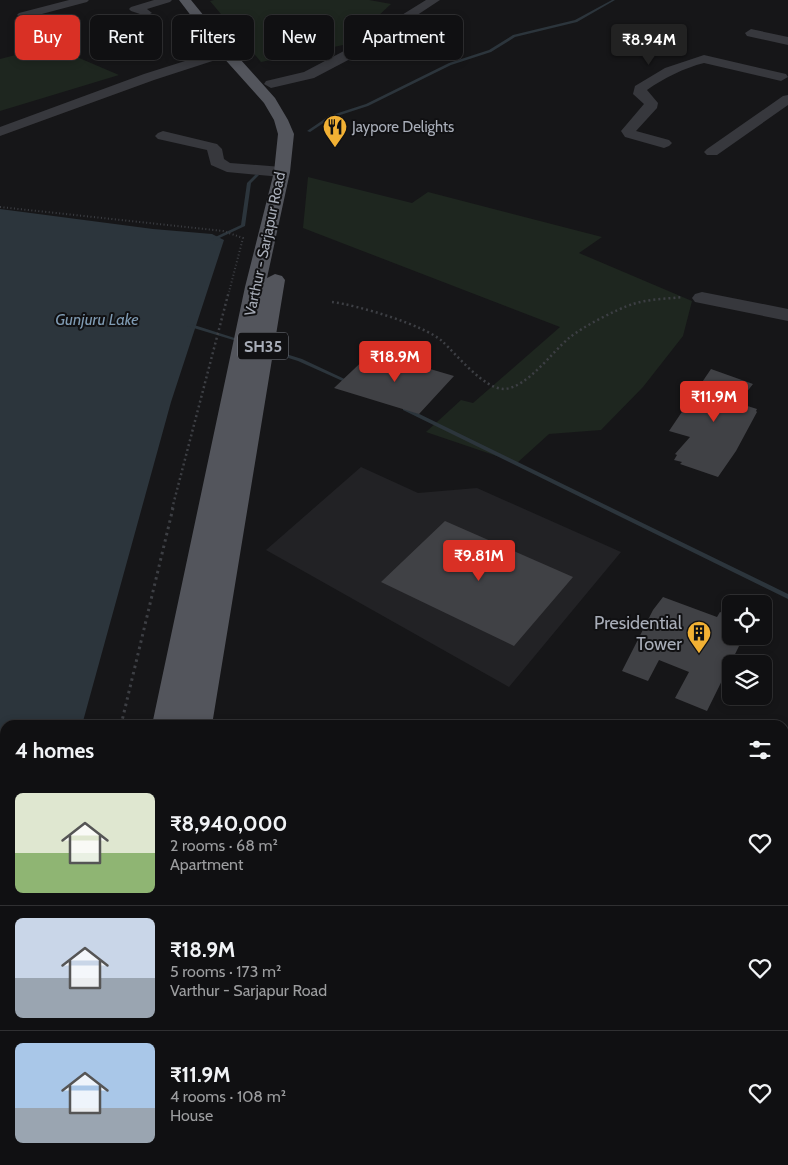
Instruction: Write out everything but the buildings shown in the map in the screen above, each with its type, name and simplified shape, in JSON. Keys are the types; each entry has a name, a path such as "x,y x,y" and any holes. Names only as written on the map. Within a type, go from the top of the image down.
{"main road":[{"name":"Varthur - Sarjapur Road","path":"185,0 197,15"},
{"name":"Varthur - Sarjapur Road","path":"197,0 271,84 295,118 300,134 289,209 197,720"},
{"name":"Varthur - Sarjapur Road","path":"169,720 255,287 282,172 286,134 281,120 270,101 233,60"}],"street":[{"path":"23,15 84,0"},
{"path":"146,13 136,10 166,0"},
{"path":"271,84 309,75 347,55 434,0"},
{"path":"751,33 788,41"},
{"path":"664,143 630,134 628,131 650,108 651,103 640,94 640,90 649,82 694,61 704,59 786,77"},
{"path":"0,132 149,77 201,60"},
{"path":"712,152 788,99"},
{"path":"162,136 212,147 217,162 227,167 282,172"},
{"path":"702,298 788,315"}],"path":[{"path":"0,207 223,231 243,238 172,510 122,720"},
{"path":"332,302 350,304 426,330 440,339 487,384 503,389 513,387 525,380 570,337 624,307 635,303 675,297 702,298"}],"shaded area":[{"path":"369,0 391,4 379,15 344,15 344,45 334,47 334,15 264,15 264,60 271,60 261,62 254,54 254,15 222,15 210,1"},
{"path":"15,55 15,60 80,60 80,58 119,75 0,111 0,59"},
{"path":"308,177 412,203 428,192 602,237 579,253 692,301 683,336 643,387 601,430 549,434 517,463 426,432 461,400 473,403 560,327 303,228"},
{"path":"361,467 418,493 477,488 621,552 509,687 266,550"}],"water":[{"name":"Gunjuru Lake","path":"0,209 153,229 212,234 224,240 171,402 83,720 0,720"}],"waterway":[{"path":"309,131 330,117 367,105 450,64 490,51 514,36 576,21 614,0"},
{"path":"212,240 243,226 249,183 257,175"},
{"path":"189,325 242,341"},
{"path":"265,349 300,360 349,382"},
{"path":"405,409 788,597"}],"place":[{"name":"Jaypore Delights","path":"335,148"},
{"name":"Presidential Tower","path":"699,654"}]}
